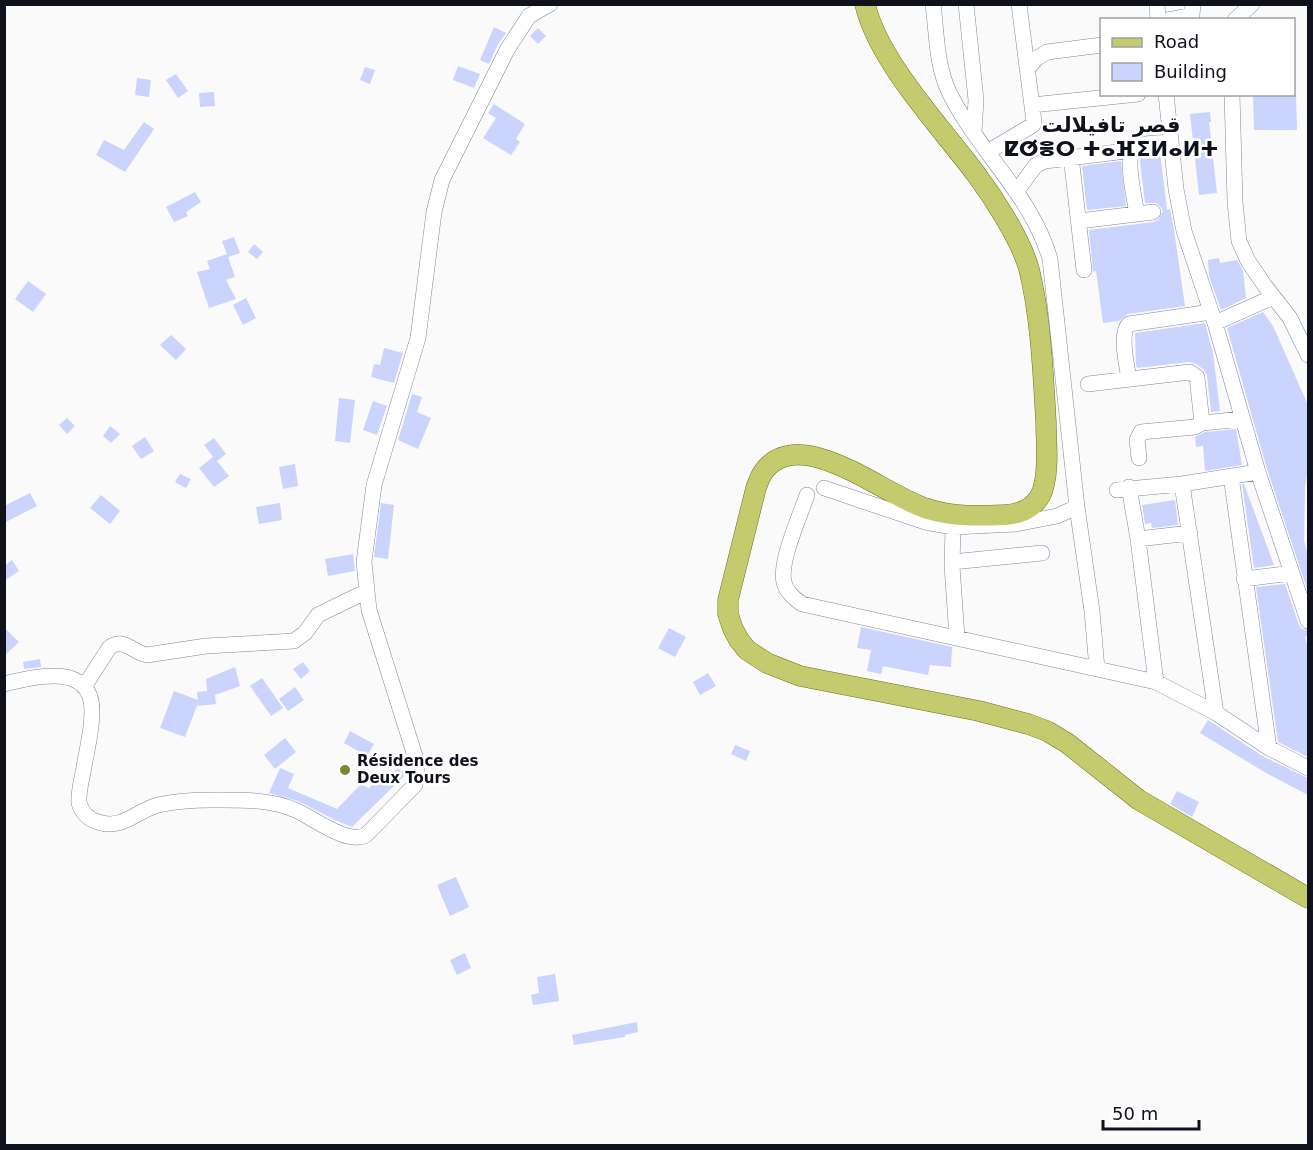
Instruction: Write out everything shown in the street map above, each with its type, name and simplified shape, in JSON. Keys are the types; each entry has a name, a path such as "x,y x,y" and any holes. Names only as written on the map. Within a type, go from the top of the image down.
{"main road":[{"path":"865,4 874,35 910,88 978,176 1009,226 1029,268 1043,384 1047,462 1044,487 1037,501 1023,512 978,517 957,515 926,509 836,465 806,454 786,456 763,471 756,488 728,600 728,614 733,629 747,650 767,663 800,676 961,707 1047,731 1067,743 1139,800 1308,898"}],"street":[{"path":"4,674 68,678 78,681 84,687 91,702 92,716 78,798 80,808 89,818 105,824 127,821 152,807 164,804 205,800 258,801 293,809 346,837 362,837 410,792 415,785 417,770 410,740 369,610 364,562 374,485 418,338 434,212 442,180 507,50 529,16 550,4"},
{"path":"933,4 938,58 951,95 1028,210 1050,259 1097,669"},
{"path":"966,4 976,100 974,132"},
{"path":"989,151 1033,125 1019,4"},
{"path":"1177,18 1192,15 1193,4"},
{"path":"1237,18 1252,4"},
{"path":"1027,69 1037,58 1047,52 1100,45"},
{"path":"1032,105 1119,96"},
{"path":"1166,96 1176,189 1184,231 1213,318 1258,472 1308,621"},
{"path":"1232,96 1235,202 1239,241 1248,261 1290,318 1308,355"},
{"path":"1016,192 1036,165 1045,161 1134,150 1142,146 1171,142"},
{"path":"1134,150 1130,163 1137,214"},
{"path":"1071,156 1084,270"},
{"path":"1078,221 1154,212"},
{"path":"1128,379 1124,333 1129,324 1213,318 1273,297"},
{"path":"1088,384 1190,372 1197,377 1202,423"},
{"path":"1139,458 1137,440 1141,432 1195,427 1202,423 1242,419"},
{"path":"1156,682 1138,539 1123,489 1182,484 1258,472"},
{"path":"1231,476 1269,748"},
{"path":"1182,484 1216,713"},
{"path":"824,488 925,522 953,527 1016,524 1057,516 1077,507"},
{"path":"807,495 782,569 784,585 791,596 802,604 1156,682 1216,713 1269,748 1308,768"},
{"path":"953,527 952,562 957,637"},
{"path":"1138,539 1190,533"},
{"path":"952,562 1042,554"},
{"path":"1244,579 1292,573"},
{"path":"84,687 114,643 120,643 147,656 206,646 294,641 305,633 318,615 367,591"},
{"path":"4,684 45,676"}],"building":[{"path":"494,27 506,33 489,64 480,60"},
{"path":"538,28 546,36 538,44 530,36"},
{"path":"458,66 480,74 474,88 453,80"},
{"path":"365,67 375,70 370,84 360,80"},
{"path":"176,74 188,91 178,98 166,80"},
{"path":"137,78 151,80 149,97 135,95"},
{"path":"214,92 215,106 200,107 199,93"},
{"path":"1296,94 1297,130 1254,130 1253,96 1295,96"},
{"path":"494,104 525,124 516,139 520,142 511,155 483,138 496,118 488,113"},
{"path":"1210,112 1211,122 1209,122 1217,193 1199,195 1190,114"},
{"path":"144,122 154,129 125,172 96,155 104,140 124,150"},
{"path":"1160,152 1167,210 1170,209 1174,230 1185,306 1128,314 1119,321 1103,323 1096,271 1093,272 1089,230 1154,222 1159,219 1163,211 1160,206 1156,203 1145,203 1140,162 1142,155"},
{"path":"1121,161 1126,206 1087,210 1082,166"},
{"path":"195,192 201,202 186,212 188,216 174,222 166,207"},
{"path":"234,237 240,253 228,257 235,277 226,280 236,299 209,308 197,272 210,269 207,261 227,254 222,241"},
{"path":"254,244 263,252 257,259 248,252"},
{"path":"1219,258 1220,263 1237,260 1243,271 1246,298 1221,310 1209,276 1208,260"},
{"path":"28,281 46,294 33,312 15,299"},
{"path":"246,298 256,318 243,325 233,305"},
{"path":"1263,312 1273,326 1308,405 1308,469 1305,487 1304,541 1308,556 1308,592 1267,469 1227,328"},
{"path":"1205,323 1213,353 1220,411 1211,412 1207,375 1196,364 1189,362 1137,368 1136,365 1135,333"},
{"path":"171,335 186,349 176,360 160,345"},
{"path":"384,348 403,353 394,383 371,377 374,364 380,365"},
{"path":"412,394 422,397 417,412 431,418 418,449 398,440"},
{"path":"339,398 355,400 350,443 335,441"},
{"path":"373,401 387,406 377,435 363,430"},
{"path":"67,418 75,426 67,434 59,425"},
{"path":"110,426 120,434 111,443 103,436"},
{"path":"1236,429 1242,465 1205,471 1203,446 1196,447 1195,437 1205,432"},
{"path":"145,437 154,451 141,459 132,446"},
{"path":"214,438 226,454 217,461 229,476 214,487 199,468 213,457 204,445"},
{"path":"295,464 298,486 283,489 279,467"},
{"path":"180,474 191,479 186,488 175,482"},
{"path":"1242,484 1244,484 1274,565 1254,568"},
{"path":"30,493 37,506 4,523 4,506"},
{"path":"101,495 120,511 110,524 90,508"},
{"path":"1175,500 1178,525 1152,528 1151,523 1145,524 1142,505"},
{"path":"280,503 282,520 259,524 256,507"},
{"path":"381,503 394,505 388,559 374,557"},
{"path":"353,554 355,571 328,576 325,559"},
{"path":"12,560 19,571 4,581 4,566"},
{"path":"1285,584 1299,625 1302,629 1308,630 1308,636 1305,637 1308,648 1308,757 1278,742 1256,587"},
{"path":"4,627 19,642 4,656"},
{"path":"861,627 952,647 951,667 930,665 928,675 883,666 881,674 867,671 871,650 857,648"},
{"path":"669,628 686,637 675,657 658,648"},
{"path":"40,659 41,667 24,669 23,662"},
{"path":"303,662 310,671 301,679 293,669"},
{"path":"235,667 240,686 215,695 216,704 198,706 198,703 185,737 160,728 174,691 198,700 197,692 207,691 206,679"},
{"path":"708,673 716,686 700,695 693,682"},
{"path":"262,678 283,708 271,716 250,686"},
{"path":"295,687 304,700 288,711 279,699"},
{"path":"1208,720 1264,757 1308,778 1308,795 1266,773 1200,733"},
{"path":"350,731 374,744 367,756 344,743"},
{"path":"285,738 296,752 275,769 264,755"},
{"path":"735,745 750,751 746,761 731,754"},
{"path":"280,768 294,774 288,788 337,809 361,784 369,788 380,776 384,780 398,768 405,775 352,827 298,801 269,793"},
{"path":"1177,791 1199,802 1192,817 1170,804"},
{"path":"456,877 469,907 450,916 437,885"},
{"path":"465,953 471,968 457,975 450,960"},
{"path":"555,974 559,1001 533,1005 531,995 539,993 537,977"},
{"path":"637,1022 638,1032 625,1035 625,1037 574,1045 572,1035"}],"place":[{"name":"Résidence des Deux Tours","path":"345,770"}],"district":[{"name":"قصر تافيلالت ⵇⵚⴻⵔ ⵜⴰⴼⵉⵍⴰⵍⵜ","path":"1111,137"}]}
